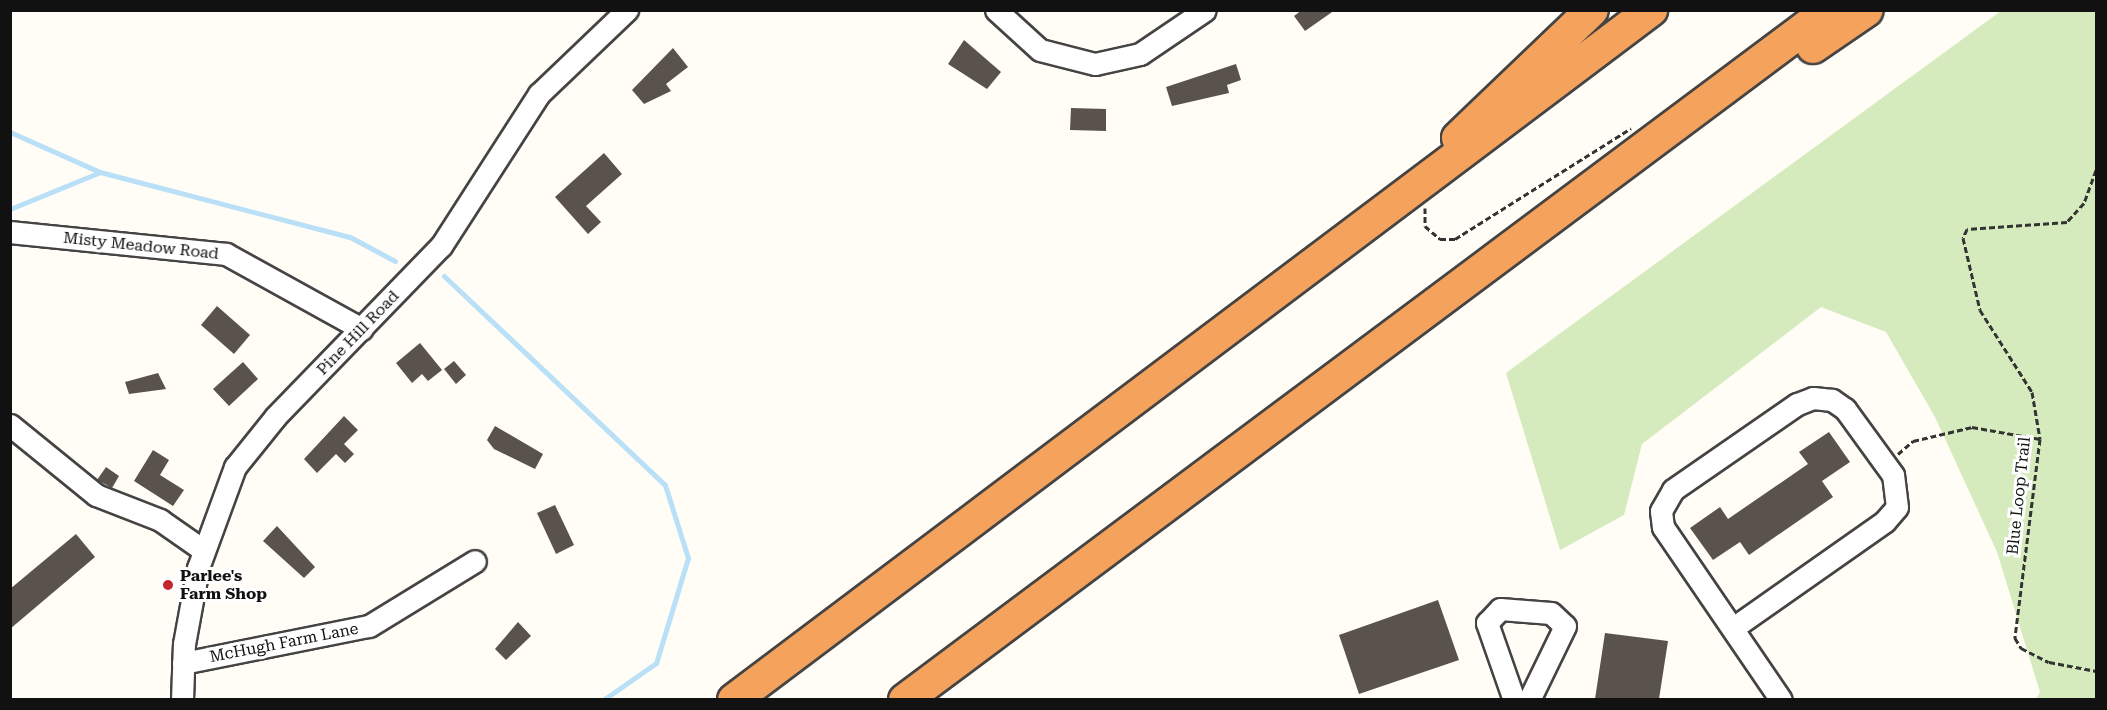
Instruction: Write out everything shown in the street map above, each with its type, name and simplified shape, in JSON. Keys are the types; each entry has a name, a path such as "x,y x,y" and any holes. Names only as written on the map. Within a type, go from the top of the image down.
{"highway":[{"path":"1400,200 1488,105 1592,10"},
{"path":"734,699 1651,10"},
{"path":"905,699 1830,10"},
{"path":"1541,225 1867,10"}],"street":[{"name":"Pine Hill Road","path":"182,699 183,663 203,550 235,467 456,226 539,94 627,10"},
{"path":"996,10 1040,50 1095,64 1140,54 1205,10"},
{"name":"Misty Meadow Road","path":"10,232 226,254 362,328"},
{"path":"1733,628 1891,516 1898,485 1845,409 1813,398 1666,497 1663,527 1781,699"},
{"path":"10,424 96,495 160,520 203,550"},
{"name":"McHugh Farm Lane","path":"183,663 369,626 475,561"},
{"path":"1514,699 1487,624 1500,609 1551,613 1565,627 1529,699"}],"path":[{"path":"1437,173 1425,202 1425,226 1440,239 1455,239 1635,127"},
{"name":"Blue Loop Trail","path":"2097,170 2084,203 2067,222 1967,229 1963,238 1980,310 2032,392 2040,439 2015,638 2021,648 2049,662 2097,671"},
{"path":"1886,465 1913,441 1972,427 2040,439"}],"green space":[{"path":"2001,11 2096,11 2096,699 2036,699 2040,692 1997,552 1935,417 1886,332 1821,307 1642,444 1624,515 1560,550 1506,373"}],"building":[{"path":"1302,10 1335,10 1305,31 1294,16"},
{"path":"964,40 1001,72 987,89 948,64"},
{"path":"673,48 688,67 666,84 671,91 644,104 632,90"},
{"path":"1236,64 1241,80 1227,85 1229,93 1172,106 1166,87"},
{"path":"1071,108 1106,109 1106,131 1070,130"},
{"path":"604,153 622,174 586,206 601,222 588,234 555,197"},
{"path":"217,306 250,335 234,354 201,325"},
{"path":"420,343 442,370 428,381 422,374 412,383 396,363"},
{"path":"454,361 466,375 456,384 444,369"},
{"path":"243,362 258,379 229,406 213,389"},
{"path":"158,373 166,389 129,394 125,382"},
{"path":"344,416 358,430 344,444 354,454 345,463 336,454 317,473 304,459"},
{"path":"495,426 543,454 535,469 494,449 487,440"},
{"path":"1829,432 1850,462 1822,481 1833,497 1749,555 1740,542 1713,560 1690,528 1720,507 1728,519 1808,464 1799,452"},
{"path":"153,450 169,460 160,475 184,490 173,506 134,481"},
{"path":"106,467 119,476 112,488 97,480"},
{"path":"555,505 574,545 556,554 537,513"},
{"path":"277,526 315,567 304,578 263,541"},
{"path":"76,534 95,557 10,629 10,589"},
{"path":"1438,600 1459,660 1359,694 1339,635"},
{"path":"518,622 531,636 506,660 495,649"},
{"path":"1605,633 1668,641 1659,699 1595,699"}],"waterway":[{"path":"10,132 100,172 350,237 395,261"},
{"path":"10,209 100,172"},
{"path":"444,276 665,485 688,558 656,663 603,700"}],"place":[{"name":"Parlee's Farm Shop","path":"168,585"}]}
